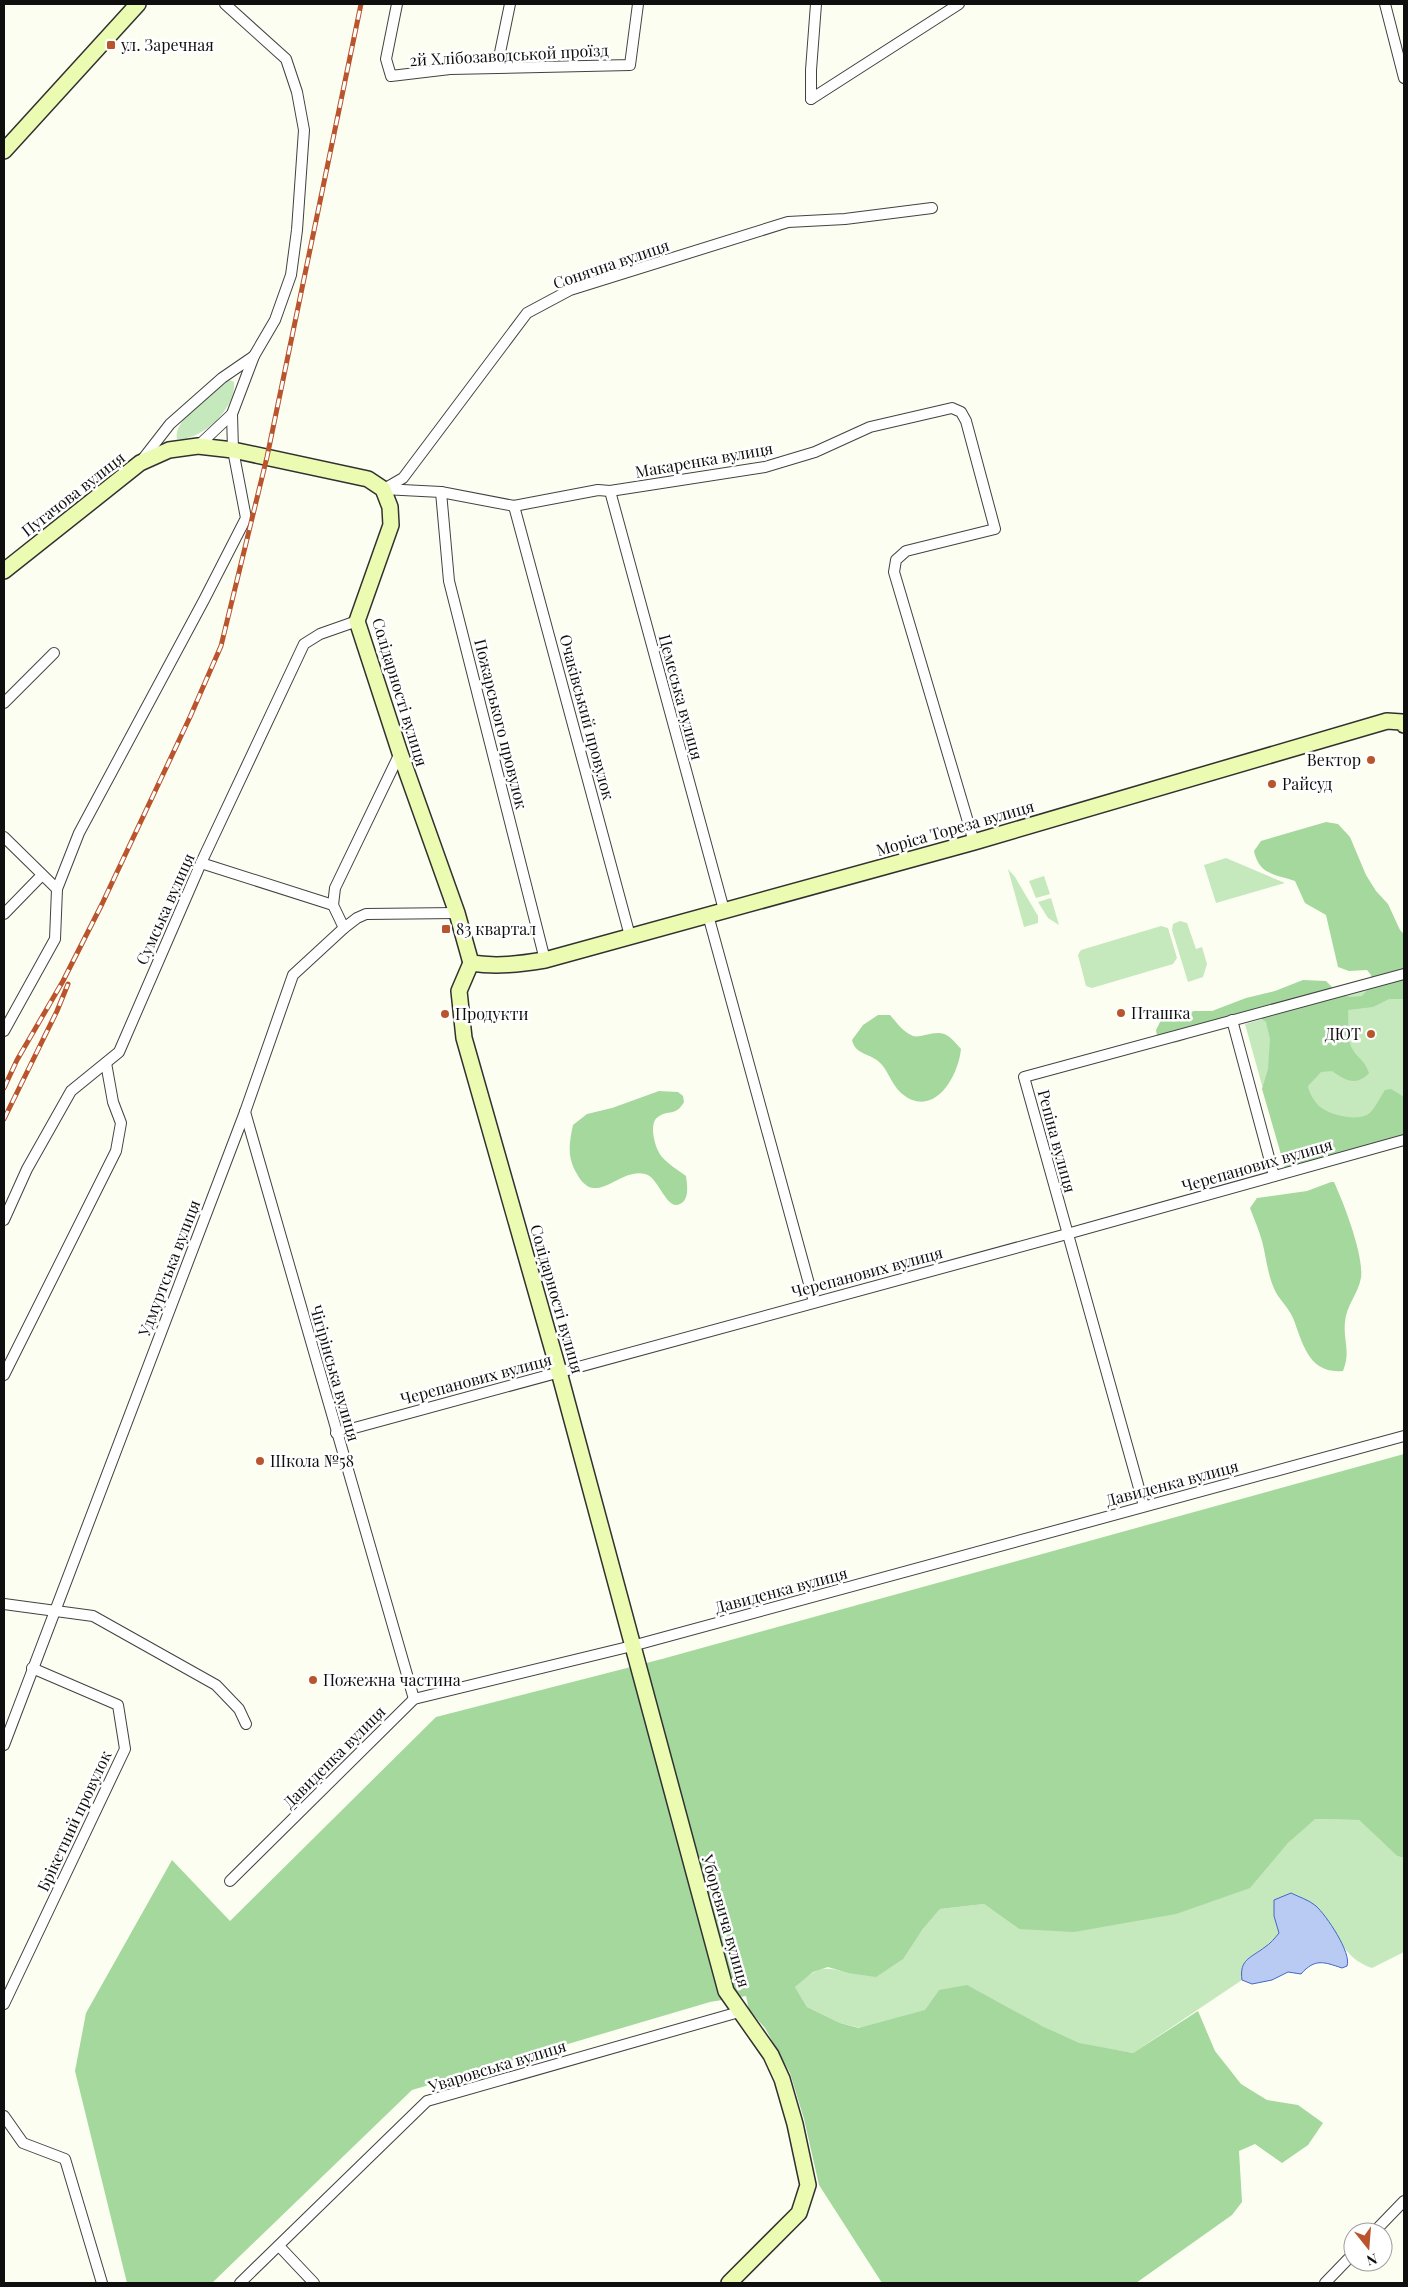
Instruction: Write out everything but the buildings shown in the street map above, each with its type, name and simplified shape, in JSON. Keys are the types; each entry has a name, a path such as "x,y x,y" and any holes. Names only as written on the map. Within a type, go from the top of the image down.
{"street":[{"path":"4,151 138,4"},
{"path":"4,1031 55,939 57,889 79,833 246,518 233,450 232,414 254,356 275,320 291,275 297,230 304,130 297,92 286,59 225,4"},
{"name":"2й Хлібозаводськой проїзд","path":"397,4 386,59 390,76 450,69 630,65 638,4"},
{"path":"497,67 510,4"},
{"path":"816,4 811,70 811,100 941,9 960,4"},
{"path":"1385,4 1404,78"},
{"name":"Сонячна вулиця","path":"384,489 403,478 527,313 570,290 788,222 846,219 932,208"},
{"name":"Пугачова вулиця","path":"4,571 140,463 170,424 222,378 254,356"},
{"name":"Макаренка вулиця","path":"384,489 441,492 514,506 598,490 610,491 765,467 815,452 870,427 952,408 961,412 966,421 995,529 906,550 896,560 894,572 974,842"},
{"path":"198,446 232,414"},
{"name":"Пугачова вулиця","path":"140,463 169,450 198,446 233,450 368,479 384,489"},
{"name":"Солідарності вулиця","path":"384,489 390,507 391,525 357,621 400,753 457,913 471,963 459,992 464,1038 559,1372 632,1646"},
{"name":"Цемеська вулиця","path":"610,491 724,910"},
{"name":"Пожарського провулок","path":"441,492 449,581 545,960"},
{"name":"Очакiвський провулок","path":"514,506 630,936"},
{"name":"Сумська вулиця","path":"4,1220 27,1169 71,1090 119,1052 201,863 304,644 320,634 357,621"},
{"path":"4,703 54,653"},
{"name":"Моріса Тореза вулиця","path":"471,963 513,965 545,960 974,842 1387,721 1402,722 1404,725"},
{"path":"344,928 333,905 335,888 400,753"},
{"path":"4,837 57,889"},
{"path":"201,863 333,905"},
{"path":"4,914 42,875"},
{"name":"Удмуртська вулиця","path":"4,1745 245,1112 293,975 344,928 366,914 457,913"},
{"path":"708,915 814,1302"},
{"name":"Репiна вулиця","path":"1144,1506 1024,1077 1404,974"},
{"path":"1232,1020 1274,1176"},
{"path":"4,1375 116,1151 121,1123 113,1102 106,1063"},
{"name":"Чiгiрiнська вулиця","path":"245,1112 414,1699"},
{"name":"Черепанових вулиця","path":"336,1432 1067,1234 1404,1140"},
{"name":"Давиденка вулиця","path":"230,1881 414,1699 632,1646 1404,1436"},
{"path":"4,1604 93,1616 216,1686 239,1709 246,1724"},
{"name":"Уборевича вулиця","path":"632,1646 726,1991 771,2055 782,2079 795,2124 808,2185 799,2213 729,2283"},
{"name":"Брiкетний провулок","path":"4,2004 125,1748 118,1706 32,1668"},
{"name":"Уваровська вулиця","path":"240,2283 427,2101 739,2012"},
{"path":"4,2116 22,2143 65,2159 102,2283"},
{"path":"1384,2222 1404,2201"},
{"path":"279,2246 314,2283"},
{"path":"1325,2283 1343,2264"}],"green space":[{"path":"230,380 234,382 230,402 216,421 197,434 177,439 177,431 181,423 196,406"},
{"path":"1326,822 1338,824 1350,837 1366,875 1376,891 1388,904 1400,930 1404,934 1404,999 1389,999 1373,1007 1348,1010 1351,1046 1369,1073 1360,1080 1350,1081 1332,1071 1321,1072 1308,1086 1315,1102 1319,1106 1329,1112 1349,1117 1362,1117 1370,1113 1385,1090 1391,1089 1404,1097 1404,1134 1285,1168 1262,1089 1268,1069 1270,1039 1266,1022 1252,1015 1238,1014 1225,1017 1189,1038 1178,1042 1165,1041 1157,1036 1156,1030 1161,1020 1172,1019 1194,1011 1212,1011 1303,980 1326,981 1339,994 1350,997 1362,996 1370,987 1371,975 1367,970 1349,971 1338,967 1326,915 1305,903 1295,881 1269,872 1256,859 1254,851 1261,841"},
{"path":"1226,858 1285,883 1216,903 1204,865"},
{"path":"1008,869 1015,877 1038,916 1038,923 1024,927"},
{"path":"1044,876 1050,894 1036,898 1029,881"},
{"path":"1051,898 1059,925 1048,918 1038,902"},
{"path":"1180,921 1187,923 1196,949 1202,947 1207,964 1203,977 1188,982 1172,930 1173,924"},
{"path":"1161,926 1168,928 1177,958 1173,964 1092,988 1086,986 1078,955 1081,950"},
{"path":"1404,979 1404,1134 1285,1168 1245,1024"},
{"path":"878,1015 890,1015 903,1030 913,1036 937,1033 946,1034 961,1049 955,1072 949,1083 933,1099 923,1102 913,1100 901,1093 881,1064 874,1058 859,1051 854,1045 852,1040 863,1025"},
{"path":"659,1091 678,1092 683,1096 684,1102 681,1107 678,1110 658,1117 653,1125 653,1130 659,1153 670,1165 686,1176 687,1195 683,1202 675,1205 671,1203 650,1176 645,1174 635,1173 600,1188 592,1188 584,1184 574,1168 570,1156 573,1125 587,1114 612,1108"},
{"path":"1334,1182 1348,1216 1361,1268 1361,1278 1346,1316 1347,1352 1343,1371 1331,1371 1322,1368 1314,1362 1304,1347 1291,1314 1273,1286 1261,1237 1250,1208 1257,1198 1307,1191"},
{"path":"1404,1454 1404,1858 1397,1856 1359,1820 1315,1819 1287,1844 1250,1888 1176,1914 1074,1932 1019,1929 984,1904 940,1909 922,1930 903,1959 876,1977 848,1973 828,1967 813,1972 795,1987 807,2007 840,2023 859,2028 925,2010 939,1990 967,1985 1042,2026 1079,2043 1133,2053 1198,2011 1215,2051 1241,2084 1267,2100 1298,2105 1323,2123 1308,2145 1282,2163 1255,2144 1239,2151 1242,2202 1232,2215 1136,2283 882,2283 819,2185 804,2119 790,2073 765,2028 749,2010 746,1996 710,2002 412,2090 212,2283 127,2283 75,2071 86,2013 172,1860 230,1921 436,1717 662,1659"},
{"path":"1314,1819 1359,1820 1397,1856 1404,1858 1404,1952 1372,1968 1358,1961 1347,1951 1331,1926 1274,1916 1279,1933 1269,1944 1244,1963 1242,1980 1133,2053 1079,2044 1042,2026 939,1990 926,2010 865,2029 840,2023 807,2007 795,1987 819,1970 831,1969 848,1973 922,1930 940,1909 984,1904 1019,1929 1287,1844"}],"water":[{"path":"1291,1893 1313,1904 1326,1917 1346,1952 1347,1966 1342,1968 1325,1963 1315,1963 1301,1974 1288,1972 1272,1980 1252,1984 1242,1980 1244,1963 1269,1944 1279,1933 1274,1916 1274,1900"}],"railway":[{"path":"4,1088 17,1060 63,981 102,904 190,717 221,646 267,457 361,4"},
{"path":"4,1119 57,1011 68,984"}],"place":[{"name":"ул. Заречная","path":"111,45"},
{"name":"Вектор","path":"1371,760"},
{"name":"Райсуд","path":"1272,784"},
{"name":"83 квартал","path":"446,929"},
{"name":"Пташка","path":"1121,1013"},
{"name":"Продукти","path":"445,1014"},
{"name":"ДЮТ","path":"1371,1034"},
{"name":"Школа №58","path":"260,1461"},
{"name":"Пожежна частина","path":"313,1680"}]}
